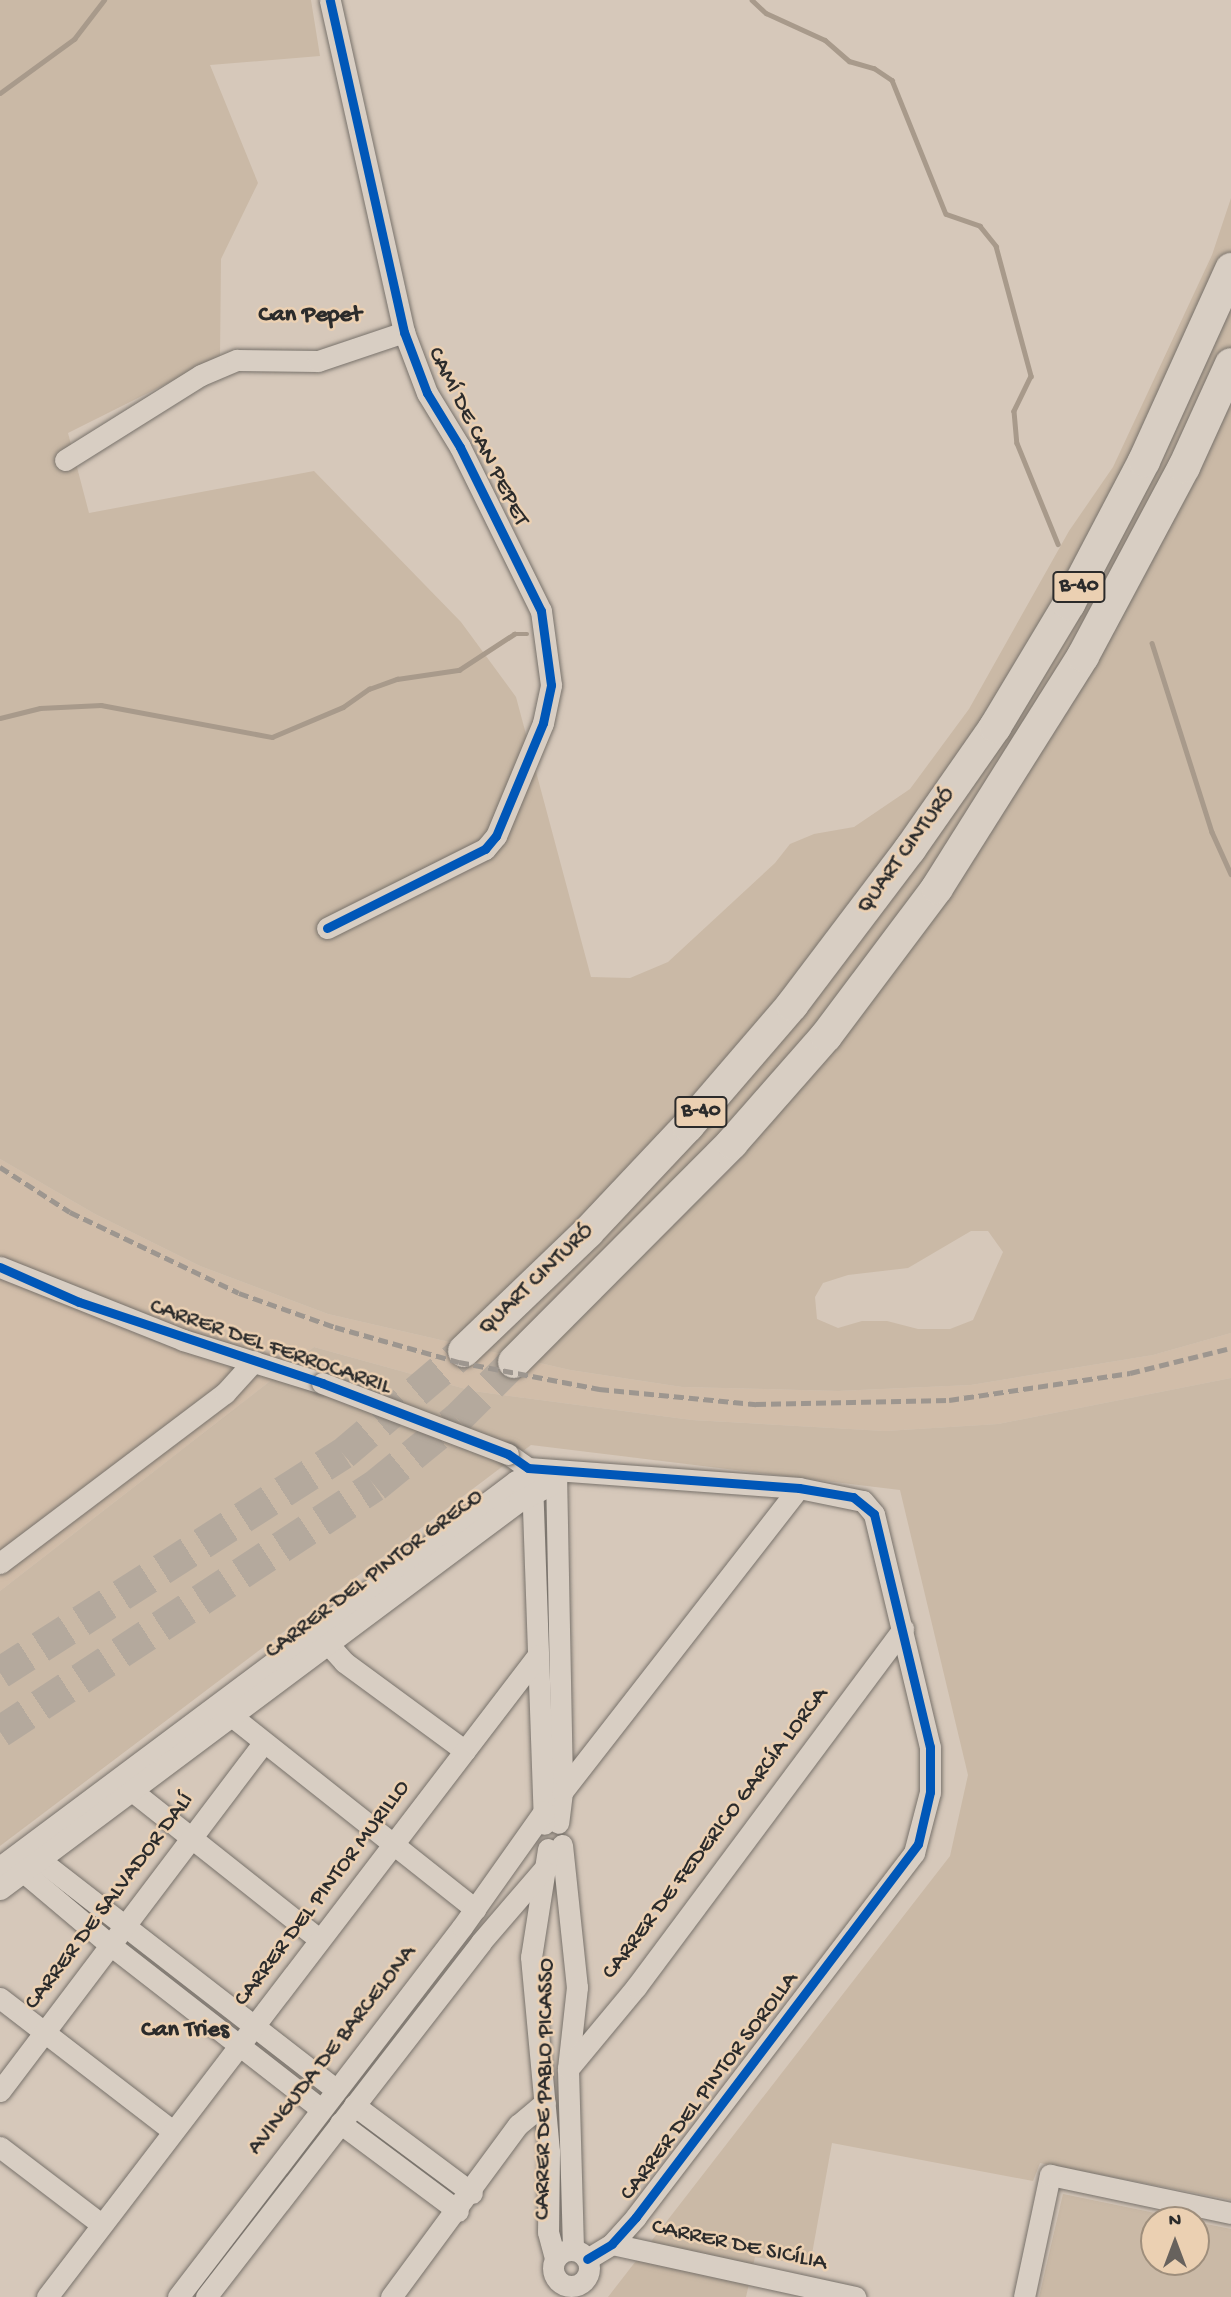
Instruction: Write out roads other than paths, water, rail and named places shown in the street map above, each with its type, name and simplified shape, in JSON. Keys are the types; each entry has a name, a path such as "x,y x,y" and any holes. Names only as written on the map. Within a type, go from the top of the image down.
{"highway":[{"name":"QUART CINTURÓ","path":"464,1351 588,1232 688,1126 792,1005 931,819 995,727 1101,547 1182,383 1231,269"},
{"name":"QUART CINTURÓ","path":"514,1362 732,1143 826,1036 937,888 1083,656 1178,479 1231,364"}],"street":[{"name":"CAMÍ DE CAN PEPET","path":"327,928 485,849 496,836 543,723 551,685 541,611 460,447 427,393 404,332 330,0"},
{"path":"65,460 201,375 237,360 318,361 404,332"},
{"name":"CARRER DEL FERROCARRIL","path":"0,1267 105,1311 322,1383 508,1454 531,1478"},
{"path":"0,1563 225,1393 254,1361"},
{"path":"531,1478 560,1472 799,1488 845,1494 870,1507 903,1629"},
{"name":"CARRER DE PABLO PICASSO","path":"531,1957 546,1836 562,1792 560,1472"},
{"name":"CARRER DEL PINTOR GRECO","path":"0,1889 19,1861 321,1637 516,1481 531,1478"},
{"name":"CARRER DE PABLO PICASSO","path":"531,1478 546,1836 577,1987 568,2069 572,2256"},
{"path":"562,1792 799,1488"},
{"name":"CARRER DEL PINTOR SOROLLA","path":"572,2256 612,2244 914,1853 930,1792 930,1747 903,1629"},
{"name":"CARRER DE FEDERICO GARCÍA LORCA","path":"568,2069 636,1987 903,1629"},
{"path":"321,1637 344,1662 465,1751"},
{"name":"CARRER DEL PINTOR MURILLO","path":"47,2297 538,1655"},
{"path":"222,1710 475,1909"},
{"name":"CARRER DEL PINTOR GRECO","path":"19,1861 131,1790 222,1710"},
{"name":"CARRER DE SALVADOR DALÍ","path":"0,2091 262,1744"},
{"path":"131,1790 320,1940"},
{"path":"206,2297 522,1891 546,1836"},
{"name":"AVINGUDA DE BARCELONA","path":"178,2297 475,1909 546,1836"},
{"path":"19,1861 125,1923 336,2090"},
{"path":"19,1861 109,1944 321,2109"},
{"name":"CARRER DE PABLO PICASSO","path":"522,1891 545,2102 549,2157 548,2232 572,2256"},
{"path":"0,1998 173,2131"},
{"path":"391,2297 506,2147 517,2126 545,2102"},
{"path":"354,2105 472,2193"},
{"path":"340,2123 458,2211"},
{"path":"506,2147 518,2141 549,2157"},
{"path":"0,2147 101,2224"},
{"path":"1024,2297 1050,2175 1231,2213"},
{"name":"CARRER DE SICÍLIA","path":"612,2244 816,2293 855,2297"},
{"path":"572,2256 587,2277 573,2292 554,2277 572,2256"}],"waterway":[{"path":"0,93 74,39 104,0"},
{"path":"752,0 766,13 825,40 849,61 874,68 892,80 946,214 980,226 996,246 1031,376 1014,411 1017,443 1058,544"},
{"path":"0,718 40,708 101,705 272,737 343,707 369,689 397,679 459,670 514,634 527,634"},
{"path":"1152,643 1212,832 1231,874"}],"tunnel":[{"path":"0,1673 343,1454 464,1351"},
{"path":"0,1732 375,1486 457,1419 514,1362"}],"railway":[{"path":"0,1167 70,1212 239,1293 335,1327 459,1362 599,1389 756,1404 949,1400 1130,1373 1231,1348"}],"district":[{"name":"Can Pepet","path":"310,316"},
{"name":"Can Tries","path":"185,2031"}]}
